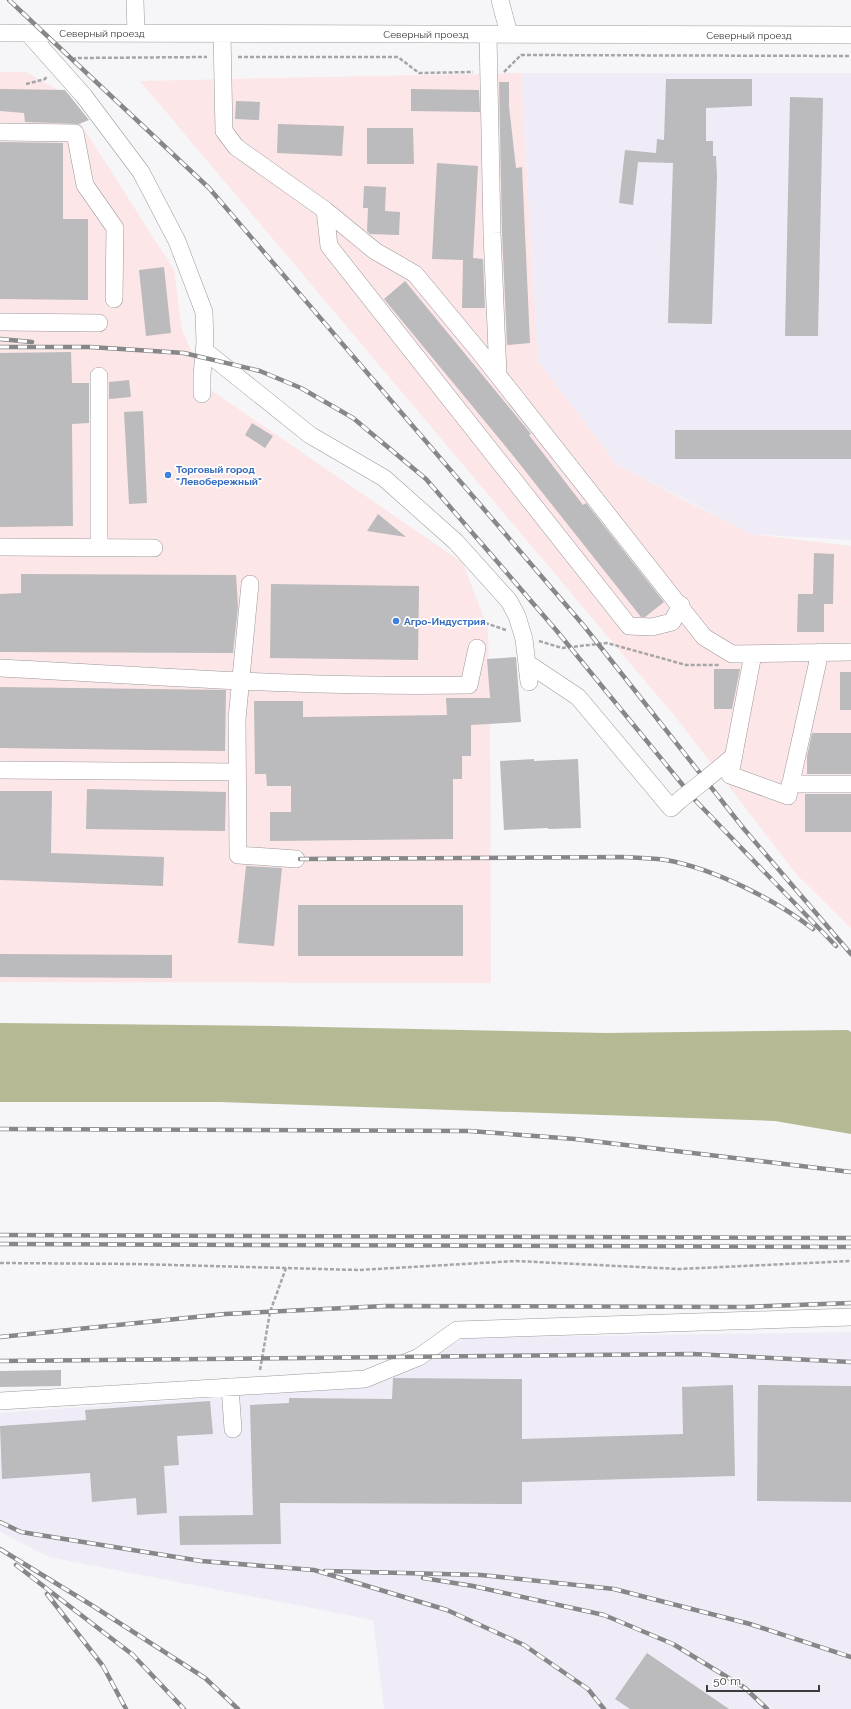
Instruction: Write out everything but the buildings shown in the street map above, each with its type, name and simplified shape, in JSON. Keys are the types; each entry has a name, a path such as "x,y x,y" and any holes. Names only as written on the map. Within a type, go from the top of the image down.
{"street":[{"path":"135,0 136,33"},
{"path":"500,0 509,34"},
{"name":"Северный проезд","path":"0,33 851,35"},
{"path":"28,33 84,96 141,172 177,241 204,312 205,351 202,375 202,394"},
{"path":"222,34 224,131 236,147 325,210 375,251 415,274 498,375 681,605 704,637 732,654 851,652"},
{"path":"488,34 492,234 498,375"},
{"path":"0,132 75,133 85,185 115,228 114,299"},
{"path":"325,210 329,246 629,626 652,627 672,622 681,605"},
{"path":"0,322 99,323"},
{"path":"205,351 310,435 384,478 456,542 509,601 517,616 523,635 529,682"},
{"path":"99,376 99,548"},
{"path":"0,547 154,548"},
{"path":"250,584 237,719 238,855 296,859"},
{"path":"0,668 241,681 469,686 477,648"},
{"path":"753,654 730,775 788,796 820,652"},
{"path":"527,663 578,697 671,808 734,756"},
{"path":"0,770 238,772"},
{"path":"790,784 851,784"},
{"path":"0,1400 365,1379 418,1357 457,1330 851,1317"},
{"path":"230,1387 233,1429"}],"path":[{"path":"26,84 45,78 63,61 78,58 398,58 419,73 504,72 521,55 851,56"},
{"path":"485,623 562,648 607,643 686,665 722,666"},
{"path":"0,1263 359,1270 516,1261 679,1268 851,1261"},
{"path":"257,1385 270,1312 286,1268"}],"shaded area":[{"name":"Торговый город \"Левобережный\"","path":"0,72 26,72 60,91 174,270 182,330 208,388 463,563 488,629 490,716 491,983 0,982"},
{"path":"521,73 538,361 618,466 751,534 851,546 851,928 797,875 678,720 140,81"},
{"path":"521,73 851,73 851,540 751,534 618,466 538,361"},
{"path":"851,1332 851,1709 384,1709 373,1620 49,1557 0,1532 0,1413 346,1388 410,1369 465,1338"}],"green space":[{"path":"0,1023 274,1026 606,1033 848,1030 851,1032 851,1134 775,1121 220,1102 0,1102"}],"railway":[{"path":"9,0 209,188 584,626 744,829 851,954"},
{"path":"0,339 32,342"},
{"path":"0,347 90,347 184,353 260,371 301,388 353,418 426,479 556,630 695,800 836,946"},
{"path":"300,859 623,857 666,860 685,864 724,878 762,896 813,929"},
{"path":"0,1129 469,1131 575,1139 851,1172"},
{"path":"0,1235 851,1238"},
{"path":"0,1244 851,1247"},
{"path":"0,1337 225,1314 385,1306 745,1307 851,1303"},
{"path":"0,1361 693,1354 851,1362"},
{"path":"0,1522 21,1532 201,1561 314,1570 447,1610 524,1645 588,1689 604,1709"},
{"path":"0,1549 93,1606 205,1678 238,1709"},
{"path":"16,1565 133,1655 184,1709"},
{"path":"325,1571 481,1575 614,1589 750,1624 851,1657"},
{"path":"423,1578 473,1586 604,1615 673,1644 745,1688 767,1709"},
{"path":"47,1594 103,1666 126,1709"}],"place":[{"name":"Торговый город \"Левобережный\"","path":"168,475"},
{"name":"Агро-Индустрия","path":"396,621"}]}
